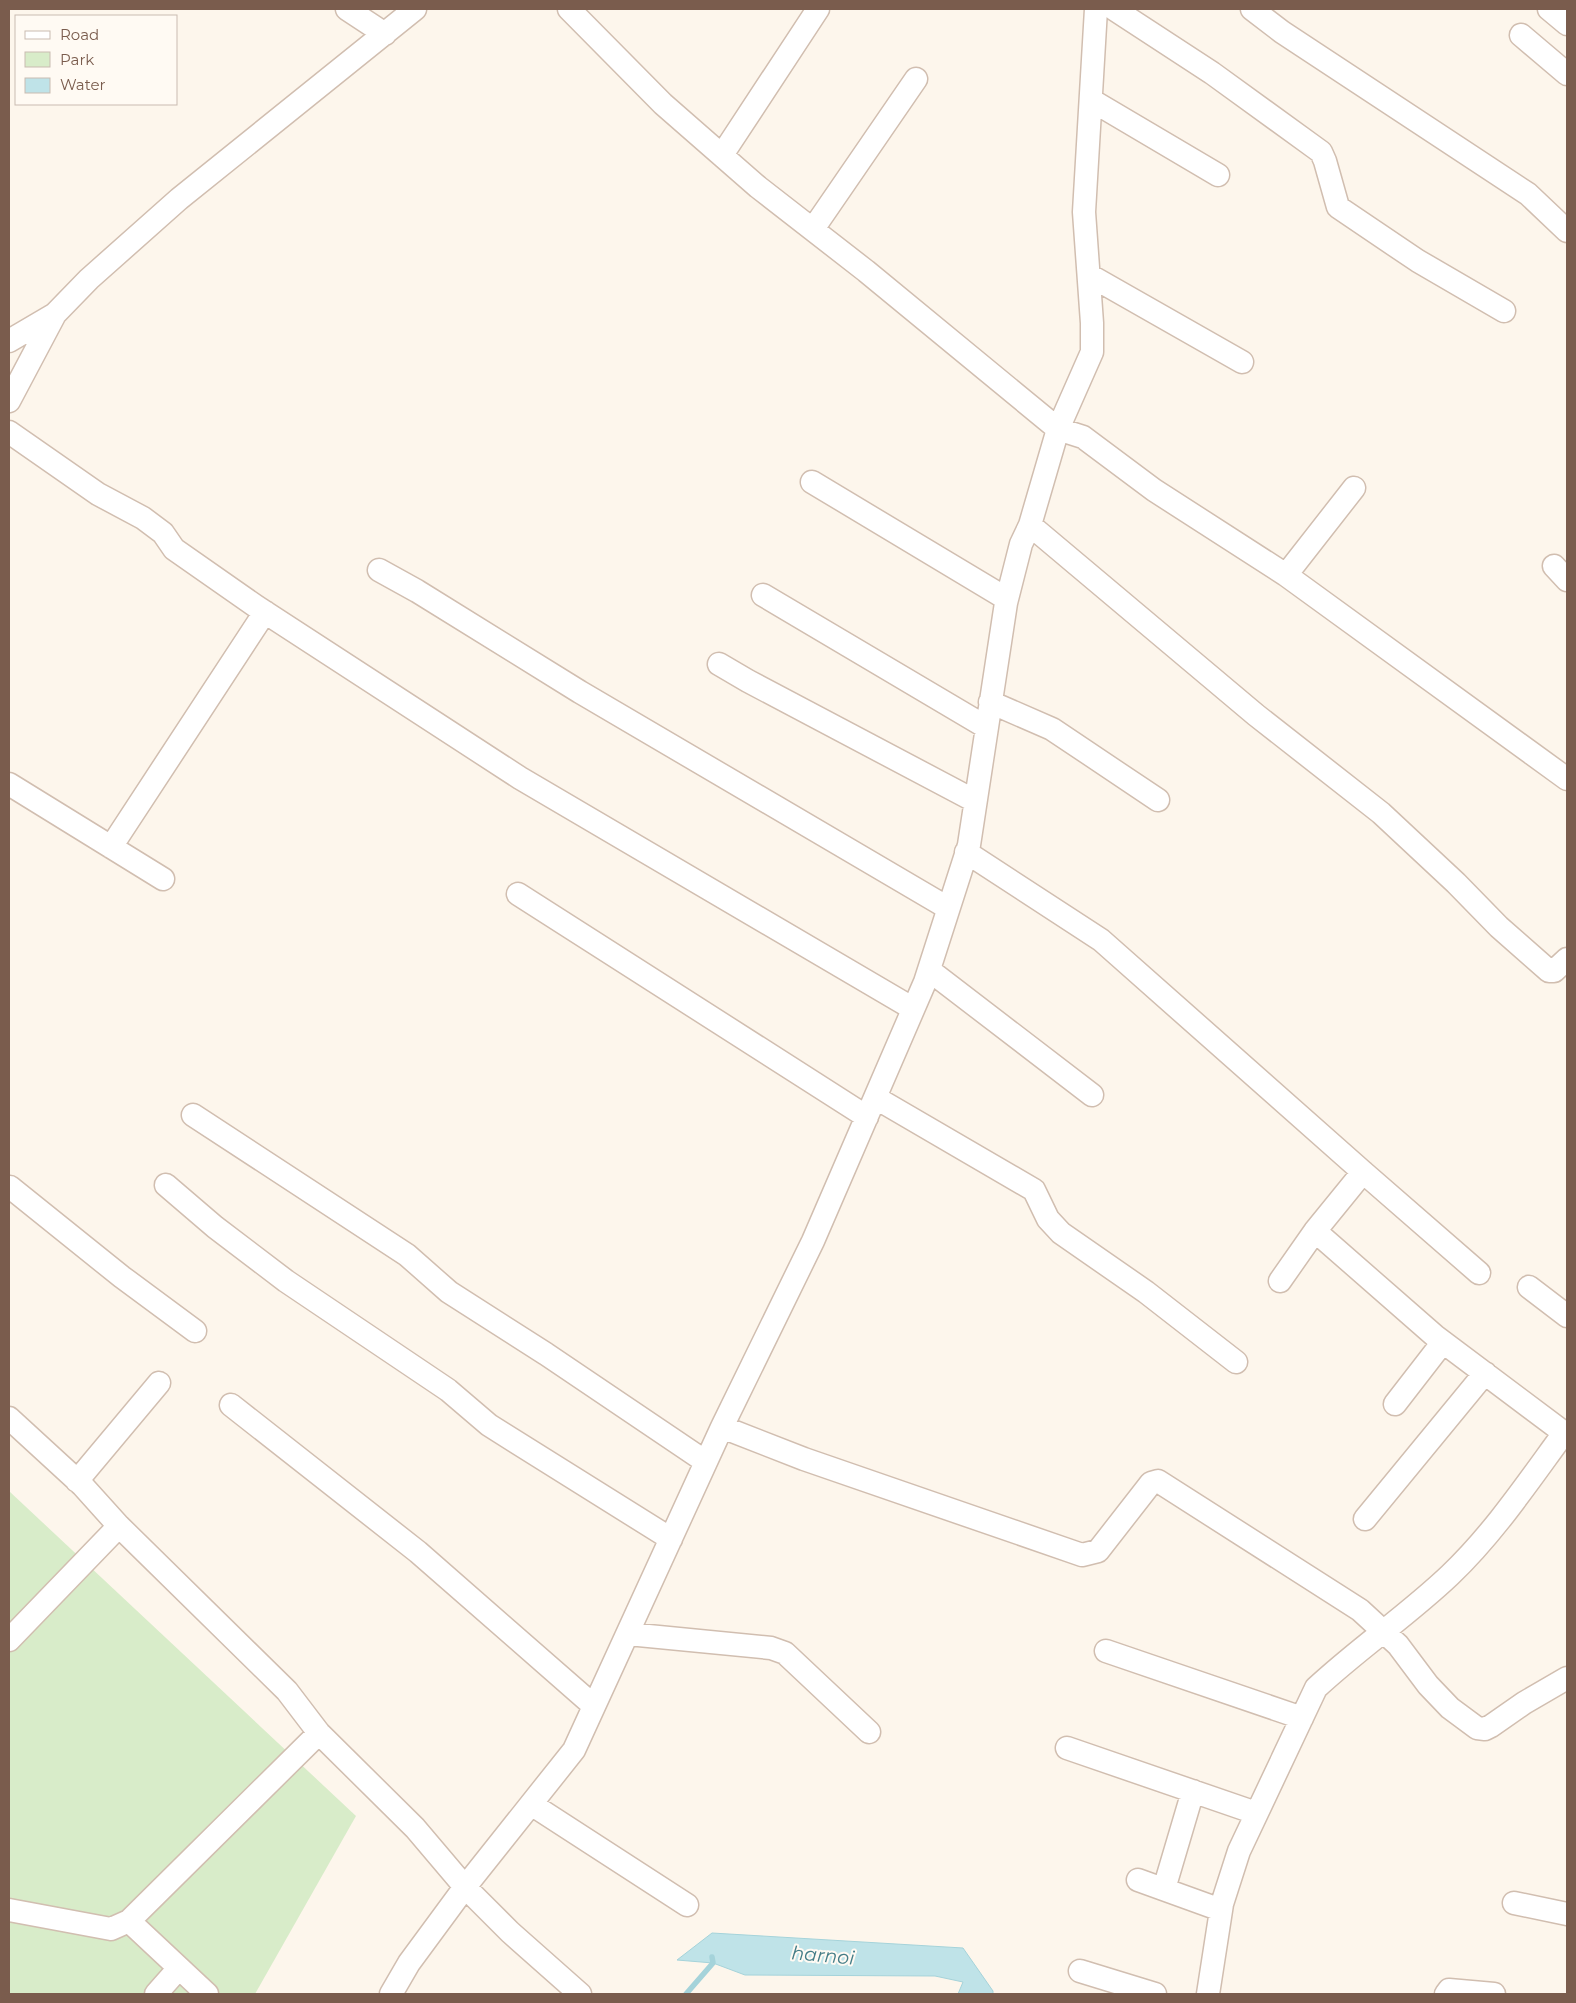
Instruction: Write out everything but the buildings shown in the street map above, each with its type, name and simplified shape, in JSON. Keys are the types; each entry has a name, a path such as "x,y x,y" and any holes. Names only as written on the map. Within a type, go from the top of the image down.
{"street":[{"path":"346,9 385,34"},
{"path":"9,401 55,314 88,279 179,199 415,9"},
{"path":"570,9 663,104 758,187 866,271 1058,429 1083,437 1154,490 1286,575 1567,779"},
{"path":"722,155 818,9"},
{"path":"391,1994 409,1963 465,1887 574,1750 722,1427 813,1241 872,1107 929,970 966,852 1007,599 1021,544 1030,525 1058,429 1092,352 1084,212 1096,9"},
{"path":"1114,9 1212,74 1321,152 1338,207 1418,261 1504,311"},
{"path":"1252,9 1282,32 1528,194 1567,231"},
{"path":"1550,9 1567,24"},
{"path":"1521,35 1567,74"},
{"path":"813,229 916,79"},
{"path":"1091,100 1218,175"},
{"path":"1089,276 1242,362"},
{"path":"9,341 55,314"},
{"path":"9,432 98,494 143,518 163,533 174,549 265,612 520,778 912,1008"},
{"path":"812,482 1007,599"},
{"path":"1286,575 1354,488"},
{"path":"1030,525 1248,708 1380,813 1456,883 1499,927 1549,971 1554,972 1567,958"},
{"path":"379,570 417,591 580,692 948,908"},
{"path":"763,595 986,727"},
{"path":"111,847 265,612"},
{"path":"719,664 748,682 975,801"},
{"path":"990,702 1052,729 1158,800"},
{"path":"9,784 162,879"},
{"path":"966,852 1102,940 1363,1172 1480,1272"},
{"path":"518,894 872,1107 1034,1190 1048,1219 1061,1233 1146,1292 1236,1362"},
{"path":"929,970 1092,1095"},
{"path":"193,1116 407,1255 449,1292 546,1354 706,1462"},
{"path":"1280,1281 1315,1231 1363,1172"},
{"path":"166,1185 216,1227 286,1281 448,1390 489,1425 671,1539"},
{"path":"9,1188 122,1277 195,1331"},
{"path":"1208,1994 1221,1910 1239,1851 1316,1688 1449,1576 1501,1519 1566,1434 1443,1342 1315,1231"},
{"path":"1529,1287 1567,1316"},
{"path":"1395,1404 1443,1342"},
{"path":"1365,1519 1485,1373"},
{"path":"77,1481 158,1382"},
{"path":"231,1405 418,1552 594,1706"},
{"path":"9,1418 77,1481 119,1526 287,1691 318,1733 415,1828 465,1887 510,1932 580,1994"},
{"path":"722,1427 804,1459 1082,1555 1098,1551 1151,1483 1158,1481 1360,1610 1398,1645 1428,1685 1450,1708 1477,1728 1485,1729 1491,1726 1524,1703 1567,1678"},
{"path":"9,1640 119,1526"},
{"path":"628,1634 771,1648 785,1653 869,1732"},
{"path":"1106,1651 1302,1718"},
{"path":"9,1910 112,1929 129,1921 318,1733"},
{"path":"1068,1748 1256,1812"},
{"path":"1164,1890 1193,1791"},
{"path":"531,1804 686,1905"},
{"path":"1138,1880 1221,1910"},
{"path":"1514,1903 1567,1914"},
{"path":"129,1921 207,1994"},
{"path":"156,1994 179,1968"},
{"path":"1080,1971 1155,1994"},
{"path":"1446,1994 1449,1990 1494,1994"}],"green space":[{"path":"9,1491 356,1816 255,1994 9,1994"}],"water":[{"path":"712,1933 963,1948 993,1991 993,1994 958,1994 963,1982 935,1976 745,1975 713,1963 677,1960"}],"waterway":[{"name":"harnoi","path":"686,1994 713,1963 712,1957"}]}
